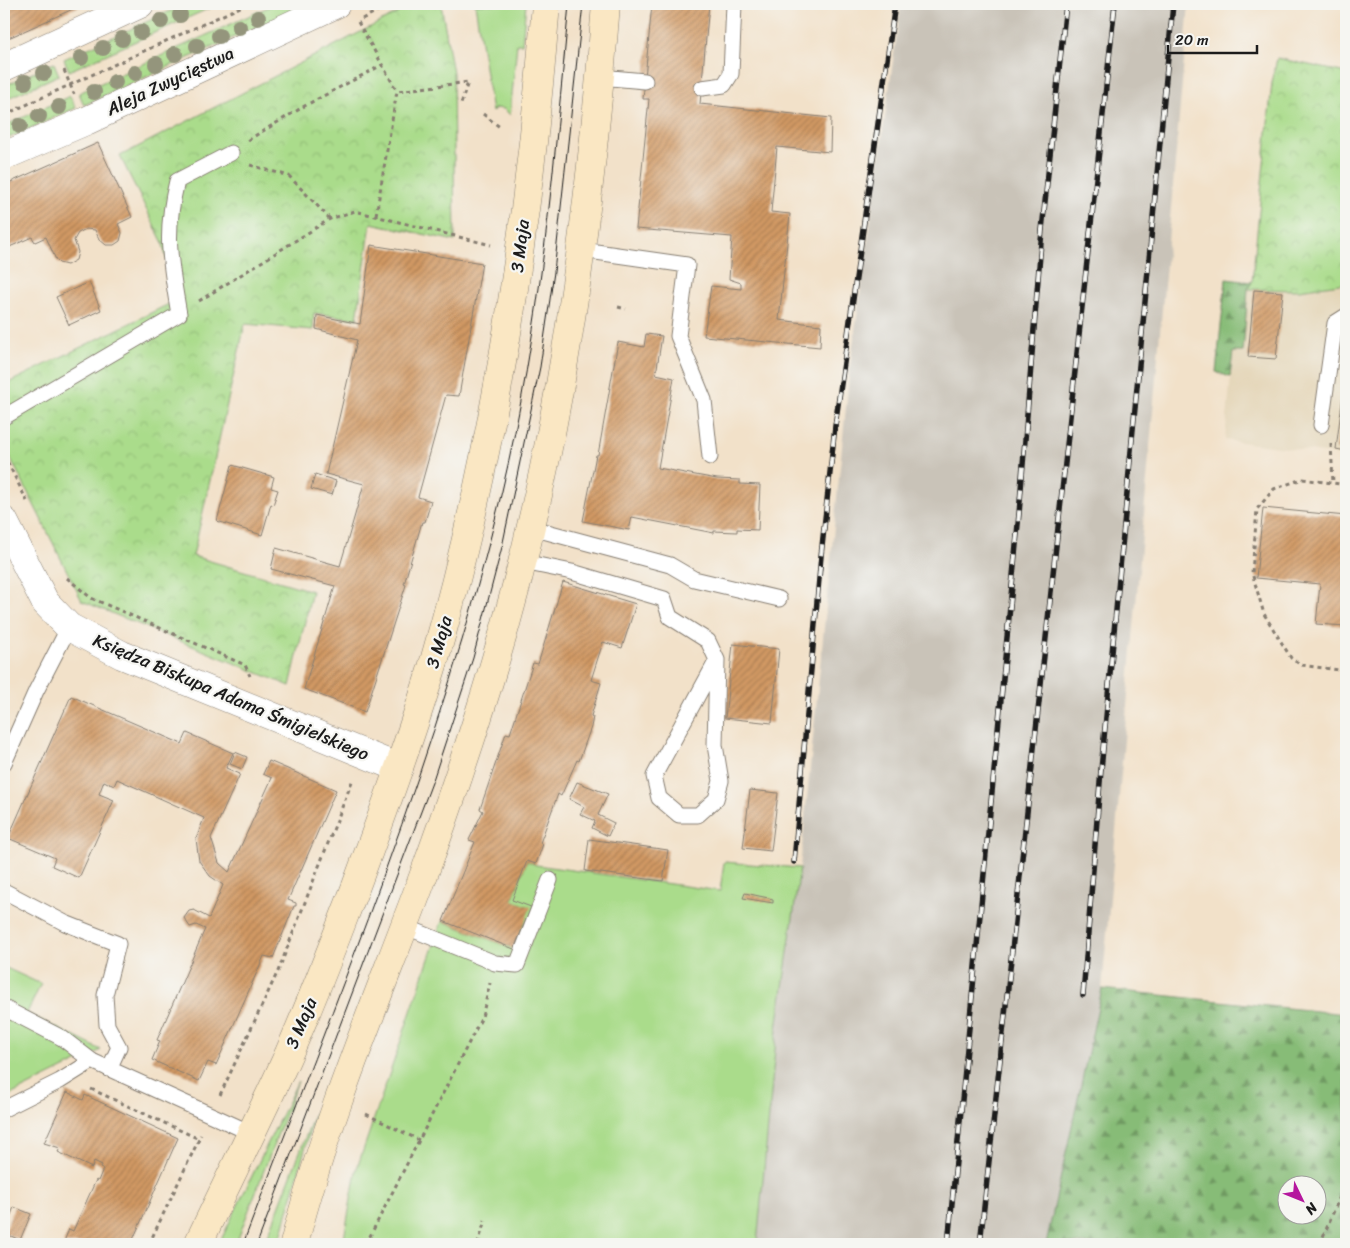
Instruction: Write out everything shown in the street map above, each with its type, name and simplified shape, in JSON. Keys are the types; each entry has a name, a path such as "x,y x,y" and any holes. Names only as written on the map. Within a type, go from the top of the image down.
{"main road":[{"name":"3 Maja","path":"198,1244 286,1060 323,972 399,768 434,662 457,579 499,390 523,228 546,4"},
{"path":"294,1244 312,1174 451,800 494,664 532,528 556,412 582,250 606,4"}],"street":[{"path":"4,67 140,4"},
{"name":"Aleja Zwycięstwa","path":"4,156 86,121 336,4"},
{"name":"Księdza Biskupa Adama Śmigielskiego","path":"4,521 45,602 69,627 122,655 399,768"}],"lane":[{"path":"702,88 724,84 731,74 734,4"},
{"path":"600,77 645,81"},
{"path":"4,417 179,314 168,255 170,210 177,181 231,153"},
{"path":"582,250 687,265 678,336 704,400 710,457"},
{"path":"1321,425 1335,323 1346,316"},
{"path":"532,528 670,565 694,579 779,599"},
{"path":"523,562 572,572 664,599 670,617 708,641 717,660 715,745 721,781 716,799 698,815 679,815 659,798 654,776 717,660"},
{"path":"4,763 36,690 69,627"},
{"path":"404,926 495,963 517,965 550,880"},
{"path":"4,891 65,923 118,944 105,995 107,1025 119,1046 109,1069"},
{"path":"4,1008 62,1038 92,1061 251,1133"},
{"path":"4,1109 66,1078 92,1061"}],"path":[{"path":"4,115 248,4"},
{"path":"376,215 397,91 357,21 390,4"},
{"path":"52,44 86,121"},
{"path":"330,219 289,176 250,165 231,153 249,139 308,104 382,65"},
{"path":"397,91 468,82 461,104"},
{"path":"483,114 501,128"},
{"path":"179,314 330,219 355,211 492,246"},
{"path":"618,307 626,309"},
{"path":"1321,425 1332,448 1333,483"},
{"path":"4,455 31,509"},
{"path":"1346,482 1333,483 1302,479 1274,489 1257,509 1252,573 1264,614 1291,658 1301,665 1346,671"},
{"path":"63,571 66,577 91,598 245,665 253,682"},
{"path":"149,1244 279,969 356,771"},
{"path":"366,1244 482,1017 495,963"},
{"path":"66,1078 199,1139"},
{"path":"366,1114 419,1140"},
{"path":"1320,1244 1346,1182"},
{"path":"478,1244 485,1220"}],"shaded area":[{"path":"901,4 1189,4 1102,989 1046,1244 757,1244 777,1029 800,868 850,367"},
{"path":"1346,283 1346,456 1225,440 1233,352 1243,351 1248,289 1299,290"}],"green space":[{"path":"186,4 219,4 69,71 64,59"},
{"path":"275,4 308,4 84,105 79,93"},
{"path":"415,4 441,4 453,73 455,241 371,223 357,319 314,313 313,330 245,324 193,556 312,591 290,686 82,601 4,445 4,385 177,300 162,241 120,156"},
{"path":"475,4 526,4 522,44 517,44 510,115 504,109 495,108 492,112"},
{"path":"1277,58 1346,73 1346,283 1299,290 1248,289 1252,282 1272,83"},
{"path":"54,63 59,75 4,100 4,86"},
{"path":"70,96 76,108 4,140 4,126"},
{"path":"1226,279 1252,282 1248,289 1243,352 1233,352 1230,377 1216,372"},
{"path":"527,861 536,865 720,891 724,862 800,868 777,1029 757,1244 343,1244 356,1171 442,921 514,949 530,907 512,900"},
{"path":"4,967 41,984 27,1013 101,1050 4,1098"},
{"path":"1102,989 1346,1014 1346,1244 1046,1244"},
{"path":"298,1081 236,1244 219,1244"},
{"path":"315,1112 279,1244 265,1244"}],"building":[{"path":"4,4 84,4 4,40"},
{"path":"652,4 709,4 700,104 831,118 830,152 777,147 771,212 790,214 779,320 821,325 820,347 704,336 711,286 741,289 741,283 729,279 732,237 636,229 649,99 643,99"},
{"path":"98,143 132,217 118,224 122,233 120,241 114,245 106,245 99,239 95,230 86,229 78,233 74,240 78,252 76,260 67,265 56,260 46,237 35,242 32,237 5,249 6,258 4,260 4,185"},
{"path":"371,245 482,263 459,396 446,395 418,497 431,501 425,522 422,522 404,584 406,585 365,712 304,689 335,586 271,569 276,548 340,566 364,484 326,474 357,340 316,329 317,315 360,324"},
{"path":"89,282 101,310 69,325 56,297"},
{"path":"1254,290 1283,292 1276,359 1248,357"},
{"path":"646,334 662,336 656,374 674,378 658,468 717,479 740,480 740,484 760,485 758,530 737,529 737,532 714,531 714,533 632,517 629,530 583,521 596,455 598,455 618,342 644,347"},
{"path":"1346,379 1346,451 1336,449"},
{"path":"232,465 274,477 271,488 278,490 273,505 271,504 262,535 217,521"},
{"path":"315,474 336,481 332,495 311,489"},
{"path":"1263,508 1346,516 1346,626 1316,624 1320,584 1256,578"},
{"path":"563,582 636,604 622,648 603,642 591,680 601,683 591,716 593,717 591,727 579,761 577,760 561,796 558,794 540,843 543,844 536,864 527,861 512,900 531,907 514,949 443,921 475,842 469,840 483,811 480,809 506,733 510,734 533,663 538,664"},
{"path":"733,644 779,649 772,723 725,718"},
{"path":"71,696 182,744 187,733 233,753 226,768 240,774 211,838 219,863 229,872 272,778 263,774 269,761 336,790 288,900 296,903 296,906 294,906 273,958 264,956 216,1065 208,1062 199,1081 152,1060 160,1041 157,1040 205,929 196,925 190,927 184,918 189,911 194,910 209,918 223,885 210,876 199,861 196,839 204,818 117,779 114,786 104,781 99,794 114,800 79,878 52,866 55,858 8,838"},
{"path":"235,752 247,757 242,769 230,764"},
{"path":"577,782 608,794 598,815 614,823 608,836 592,828 595,821 580,814 584,807 569,799"},
{"path":"750,790 778,793 771,851 743,848"},
{"path":"589,839 668,850 663,881 585,871"},
{"path":"745,893 773,899 773,903 743,898"},
{"path":"67,1092 83,1100 85,1095 178,1138 131,1244 63,1244 69,1229 73,1231 96,1180 98,1181 103,1169 101,1168 102,1165 94,1161 92,1168 58,1152 60,1148 44,1143"},
{"path":"14,1207 31,1214 20,1240 4,1233"}],"tram line":[{"path":"243,1244 385,872 449,683 477,588 515,431 536,310 558,126 569,4"},
{"path":"257,1244 433,780 473,658 502,547 540,367 554,272 583,4"}],"railway":[{"path":"794,862 821,556 835,426 895,4"},
{"path":"948,1244 1019,514 1042,230 1066,4"},
{"path":"980,1244 1115,4"},
{"path":"1083,995 1101,770 1173,4"}]}
